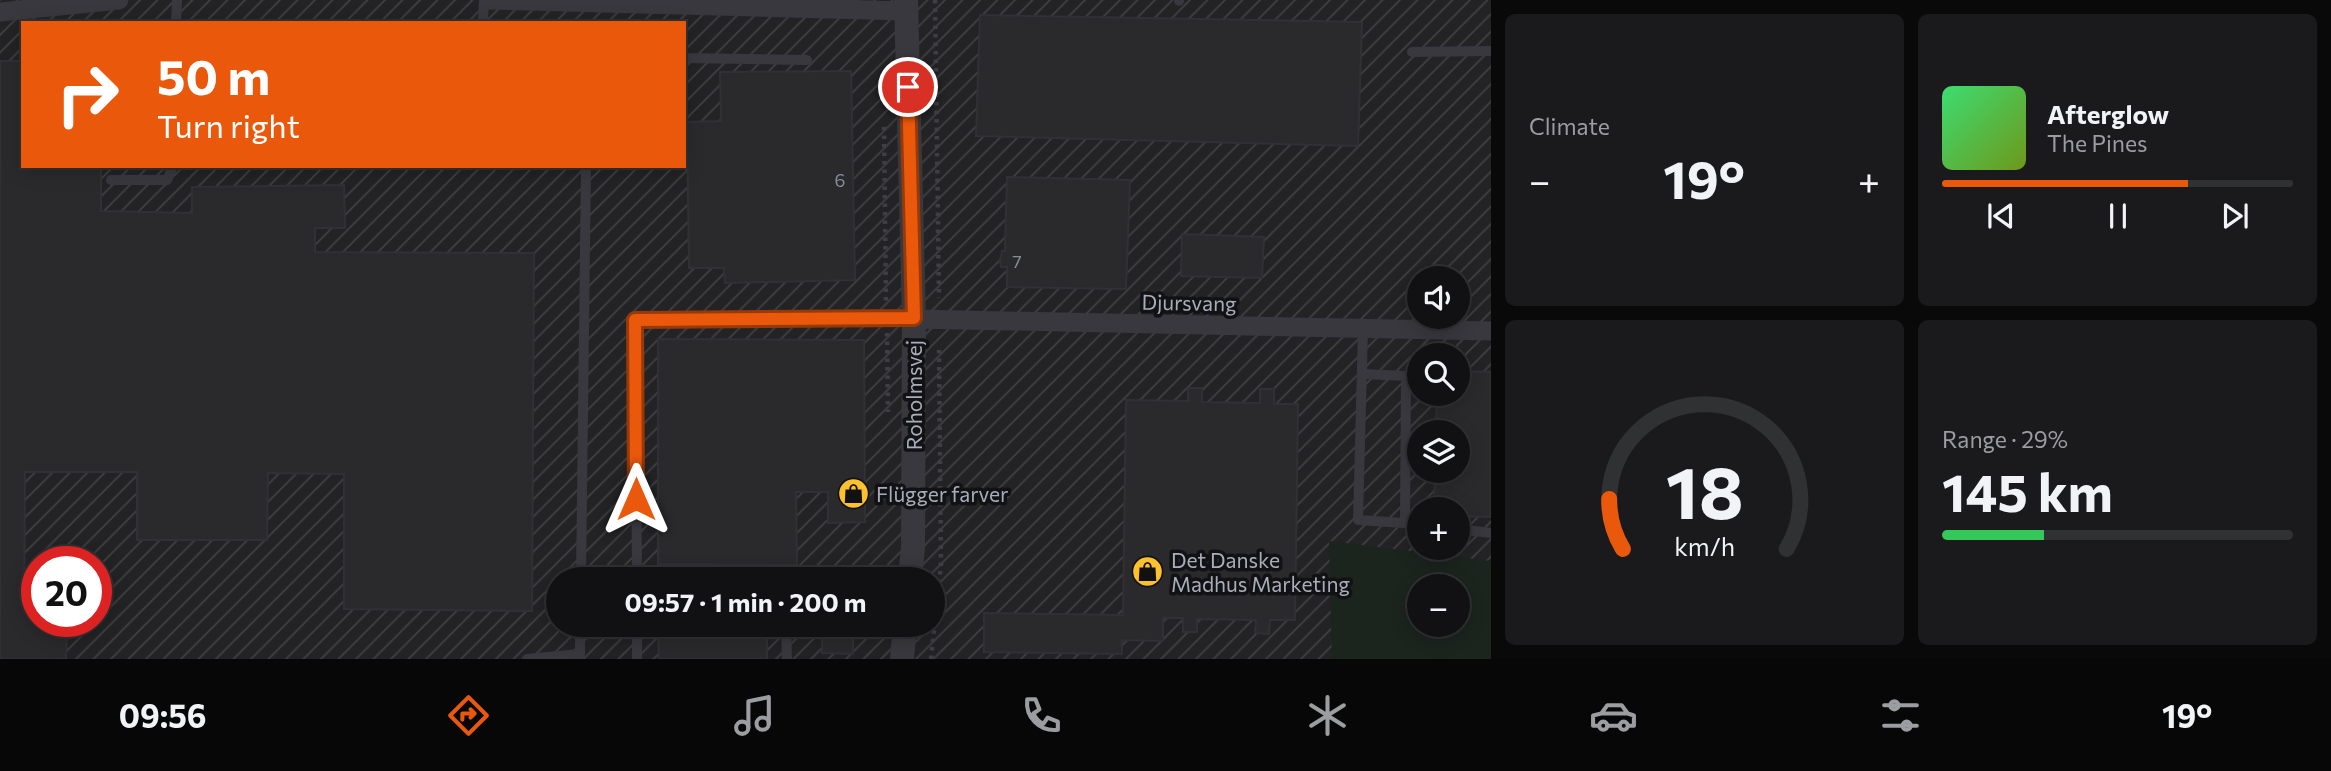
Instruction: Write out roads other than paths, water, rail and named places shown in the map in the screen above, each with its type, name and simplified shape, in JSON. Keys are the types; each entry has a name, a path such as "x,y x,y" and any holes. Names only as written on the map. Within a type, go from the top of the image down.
{"street":[{"path":"0,12 119,0"},
{"path":"486,0 906,5"},
{"name":"Roholmsvej","path":"906,5 914,318 911,567"},
{"name":"Djursvang","path":"914,318 1491,331"},
{"path":"902,659 904,637"}],"lane":[{"path":"176,21 177,0"},
{"path":"483,21 486,0"},
{"path":"1412,52 1491,51"},
{"path":"686,58 807,60"},
{"path":"111,180 167,180 172,168"},
{"path":"581,567 586,168"},
{"name":"Djursvang","path":"637,567 635,320 914,318"},
{"path":"1363,328 1358,520 1405,522 1406,376 1363,374"},
{"path":"1470,530 1491,533"},
{"path":"527,659 580,654 580,637"},
{"path":"636,659 637,637"},
{"path":"786,637 787,659"}],"place":[{"name":"Flügger farver","path":"853,493"},
{"name":"Det Danske Madhus Marketing","path":"1148,571"}]}
